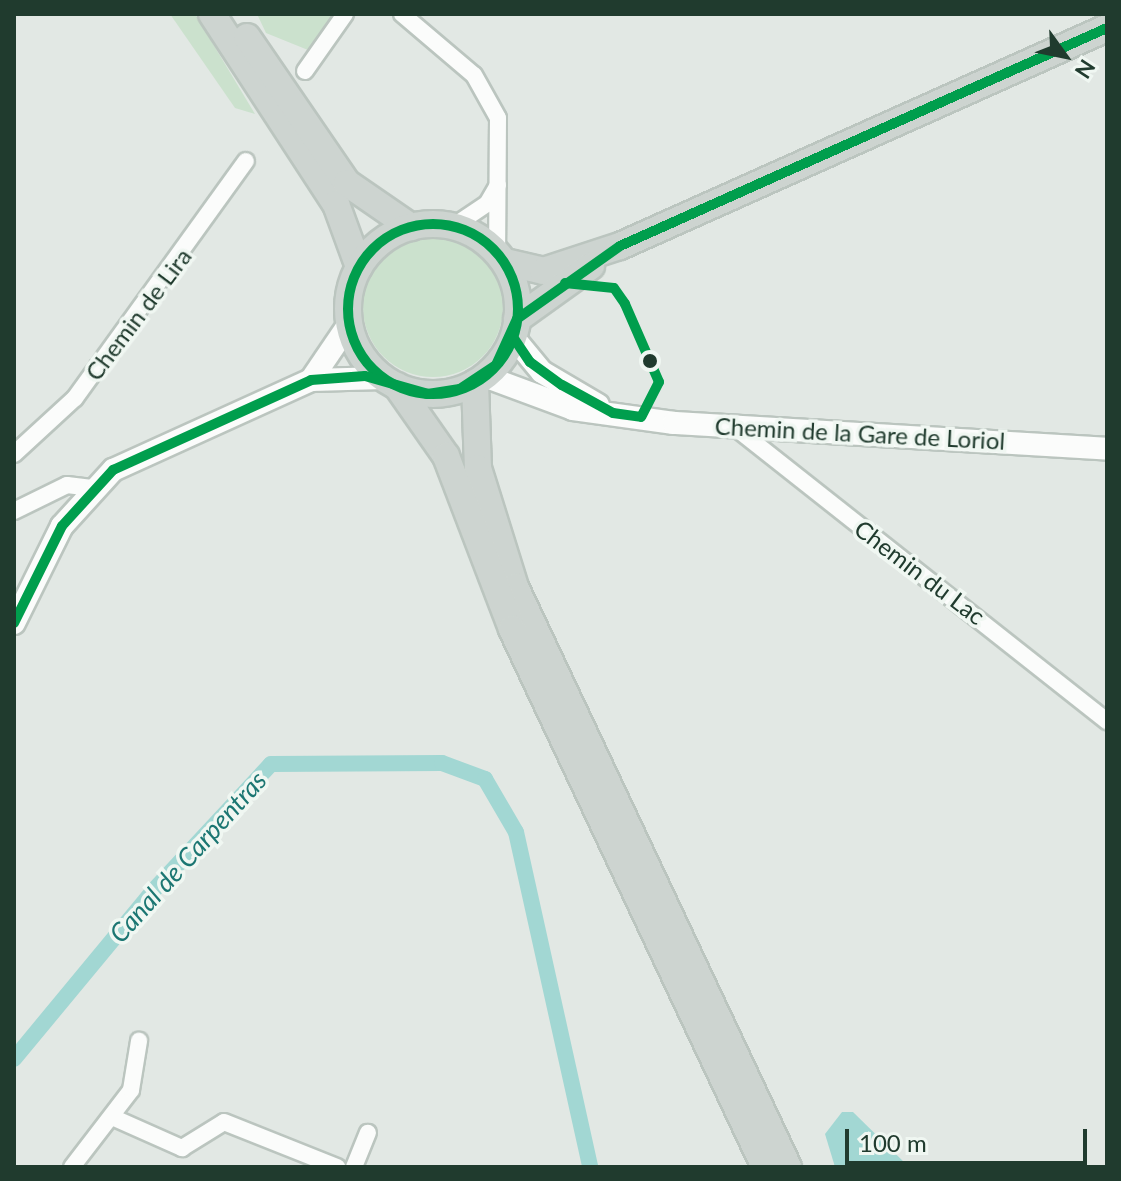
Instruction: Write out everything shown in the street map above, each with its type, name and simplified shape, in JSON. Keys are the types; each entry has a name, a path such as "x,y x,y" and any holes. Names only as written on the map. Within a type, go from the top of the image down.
{"main road":[{"path":"212,14 336,204 359,267 349,324 446,456 512,629 765,1167"},
{"path":"232,14 347,183 411,227"},
{"path":"359,267 381,242 411,227 454,226 501,258 543,271 620,246 1107,28"},
{"path":"620,246 515,328 479,380 478,468 515,587 788,1167"},
{"path":"501,258 515,328"},
{"path":"396,389 428,394 479,380"}],"street":[{"path":"305,71 345,14"},
{"path":"402,14 489,95 503,141 499,184 501,258"},
{"name":"Chemin de Lira","path":"14,454 75,398 246,161"},
{"path":"454,226 487,204 499,184"},
{"path":"311,380 349,324"},
{"name":"Chemin de la Gare de Loriol","path":"515,328 542,372 613,413"},
{"path":"14,623 50,547 92,488 147,451 311,380 396,389"},
{"name":"Chemin de la Gare de Loriol","path":"479,380 573,409 732,425 1107,449"},
{"name":"Chemin du Lac","path":"732,425 1107,721"},
{"path":"14,511 67,485 92,488"},
{"path":"72,1167 112,1117 139,1074 139,1041"},
{"path":"112,1117 182,1148 224,1122 337,1167"},
{"path":"354,1167 368,1133"}],"green space":[{"path":"170,14 195,14 255,114 235,108"},
{"path":"257,14 335,14 308,50 266,33"},
{"path":"433,237 460,242 483,257 498,280 503,307 498,334 483,357 460,372 433,377 406,372 383,357 368,334 363,307 368,280 383,257 406,242"}],"water":[{"path":"842,1112 853,1112 909,1167 835,1167 825,1134"}],"waterway":[{"name":"Canal de Carpentras","path":"14,1059 153,891 271,764 442,763 485,779 516,832 590,1167"}],"transit line":[{"path":"517,319 620,246 1107,28"},
{"path":"433,224 465,231 493,249 511,277 518,309 511,341 493,369 465,387 433,394 401,387 373,369 355,341 348,309 355,277 373,249 401,231 433,224"},
{"path":"565,283 614,288 625,304 659,382 641,417"},
{"path":"14,623 62,526 113,470 311,380 365,376 428,394 460,389 496,365 517,319"},
{"path":"513,337 530,362 562,385 613,413 641,417"}]}
